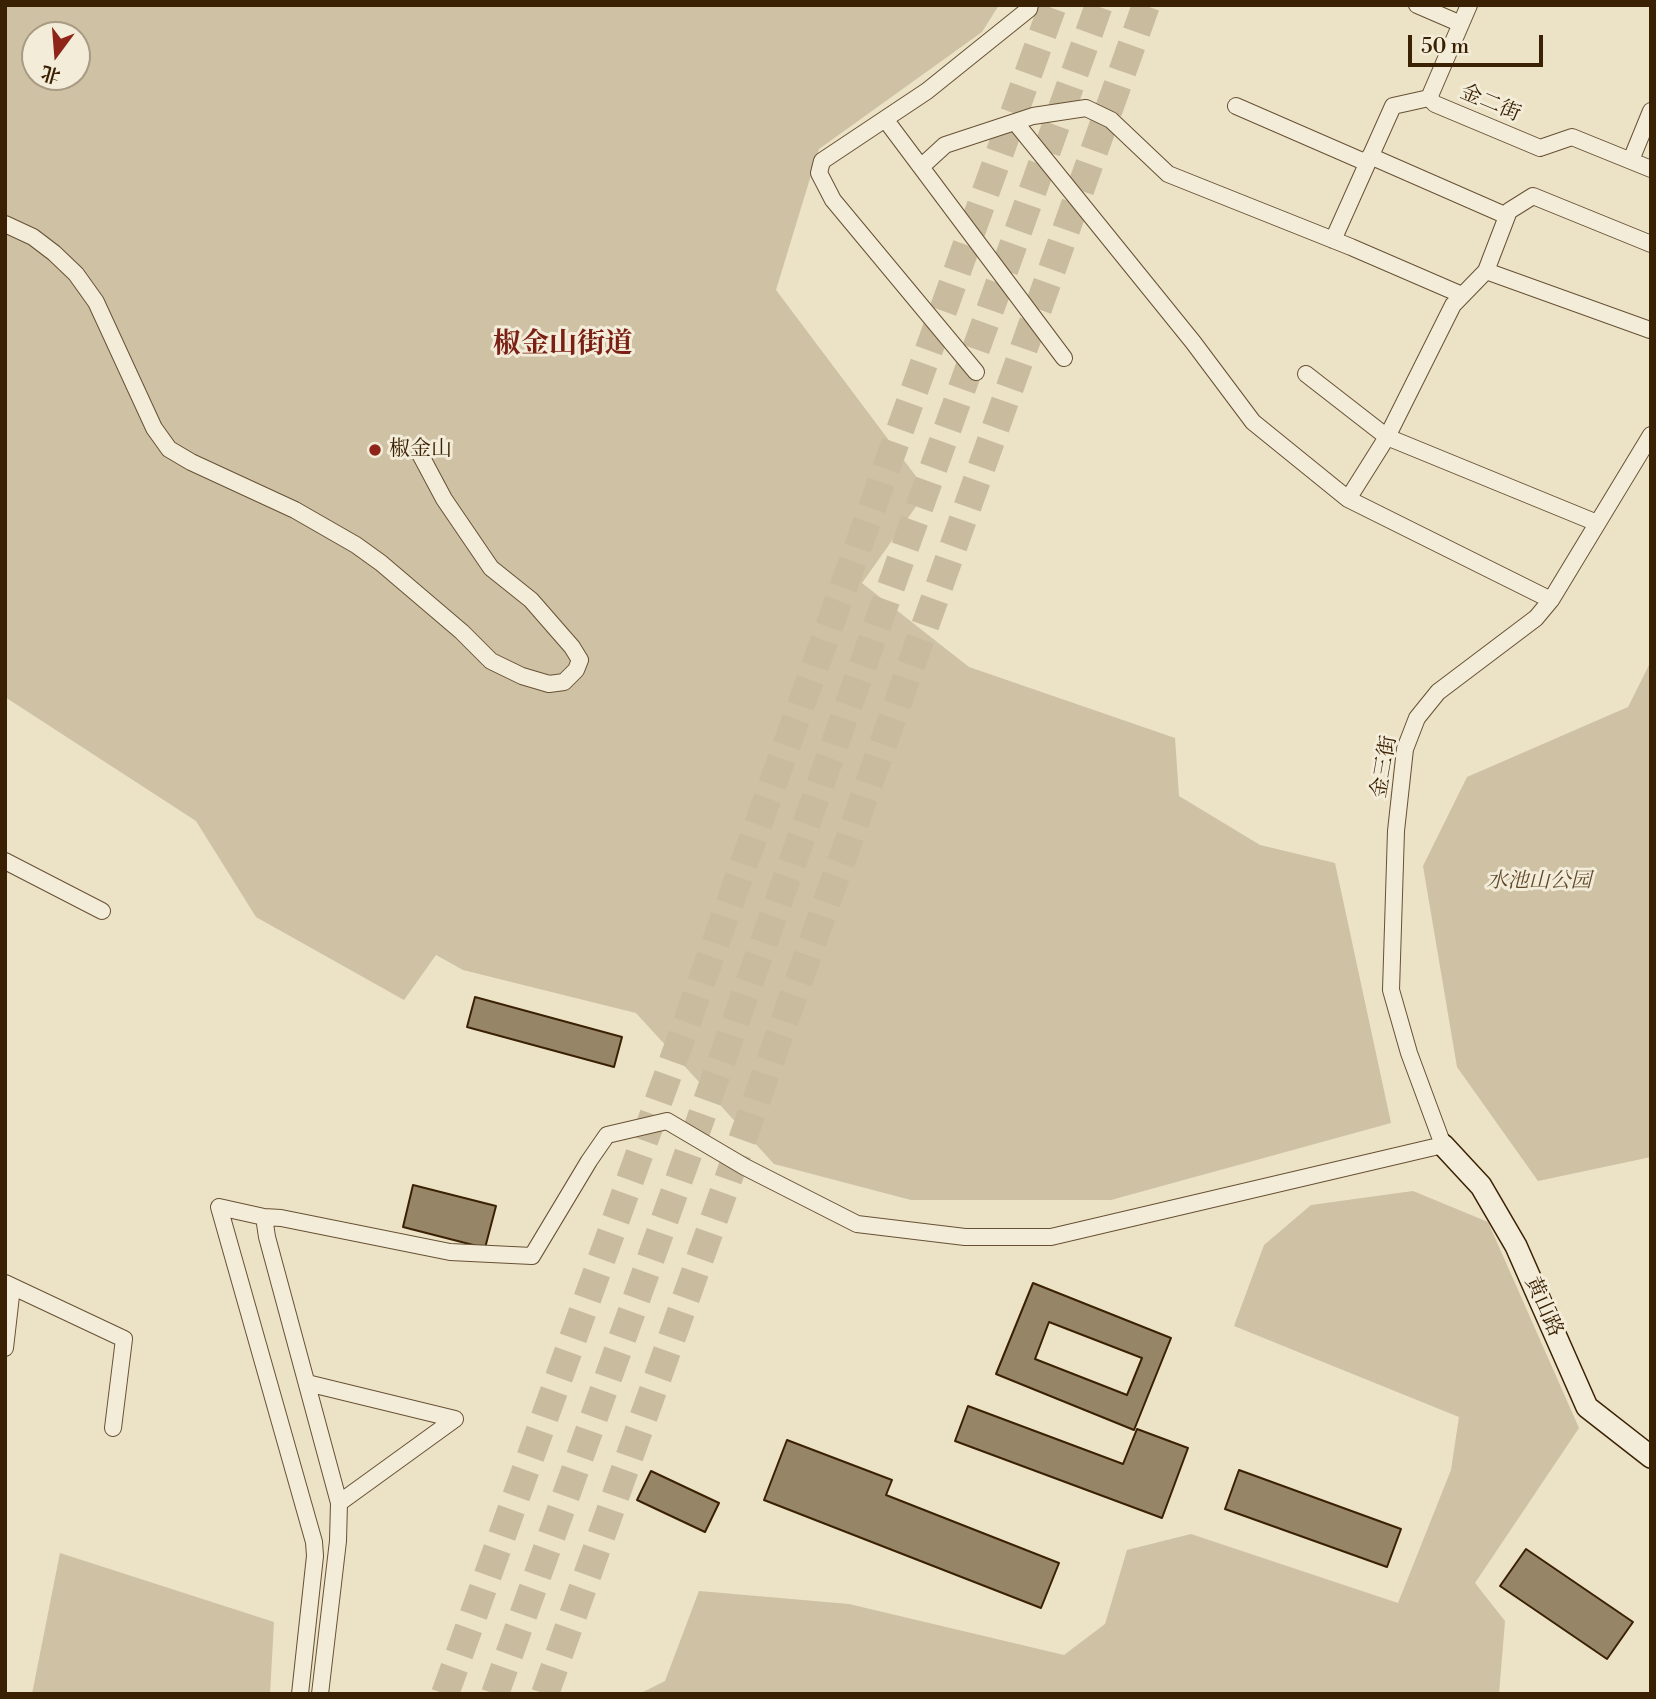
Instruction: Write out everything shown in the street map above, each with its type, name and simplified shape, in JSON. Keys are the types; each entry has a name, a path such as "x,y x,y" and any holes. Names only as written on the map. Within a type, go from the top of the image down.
{"street":[{"path":"976,372 833,200 819,173 822,161 927,91 1029,9 1030,5"},
{"path":"1417,5 1461,24"},
{"name":"金二街","path":"1469,5 1429,98 1435,104 1540,148 1572,137 1651,169"},
{"path":"1333,240 1393,106 1429,98"},
{"path":"1236,106 1507,216"},
{"path":"921,167 945,145 1033,116 1086,108 1111,120 1168,174 1462,295"},
{"path":"1631,160 1651,111"},
{"path":"885,119 1064,358"},
{"path":"1015,122 1193,342 1254,422 1348,499 1551,600"},
{"path":"1348,499 1387,437 1453,305 1486,271 1509,211 1533,196 1651,244"},
{"path":"5,224 33,237 76,274 96,302 154,428 169,449 191,462 295,510 356,545 462,632 491,661 522,677 549,684 564,682 576,670 579,660 572,647 531,600 491,568 450,509 420,454"},
{"path":"1486,271 1650,330"},
{"path":"1306,374 1387,437 1597,523"},
{"name":"金三街","path":"1443,1146 1409,1053 1391,990 1396,831 1405,749 1417,718 1438,692 1536,618 1551,600 1651,435"},
{"path":"5,861 102,911"},
{"path":"300,1694 315,1556 314,1542 219,1207 450,1252 533,1256 607,1135 667,1121 745,1167 857,1224 965,1237 1051,1237 1443,1146"},
{"name":"黄山路","path":"1443,1146 1481,1186 1516,1246 1587,1407 1651,1457"},
{"path":"264,1217 267,1237 339,1503 338,1541 320,1694"},
{"path":"5,1348 8,1285 124,1339 113,1428"},
{"path":"307,1383 455,1419 339,1503"}],"green space":[{"path":"5,5 999,5 982,32 819,149 776,290 927,491 862,583 969,667 1175,738 1179,796 1260,845 1335,863 1391,1123 1111,1200 911,1200 774,1164 636,1013 463,970 436,955 404,1000 256,917 196,821 5,697"},
{"name":"水池山公园","path":"1651,661 1651,1157 1538,1181 1457,1067 1423,866 1467,777 1628,707"},
{"path":"1413,1191 1488,1222 1579,1428 1475,1583 1505,1621 1499,1694 639,1694 665,1681 699,1591 849,1604 1064,1655 1105,1624 1127,1550 1191,1534 1398,1603 1451,1470 1459,1417 1234,1326 1264,1245 1311,1205"},
{"path":"60,1553 274,1622 270,1694 32,1694"}],"building":[{"path":"475,997 622,1037 614,1067 467,1027"},
{"path":"413,1185 496,1206 485,1248 403,1227"},
{"path":"1033,1283 1171,1338 1134,1430 996,1374","holes":["1049,1322 1142,1358 1127,1395 1035,1359"]},
{"path":"968,1406 1123,1464 1137,1429 1188,1448 1162,1518 955,1441"},
{"path":"787,1440 892,1480 886,1495 1059,1563 1041,1608 764,1500"},
{"path":"1239,1470 1401,1529 1387,1567 1225,1509"},
{"path":"651,1471 719,1503 705,1532 637,1500"},
{"path":"1526,1549 1633,1622 1607,1659 1500,1586"}],"tunnel":[{"path":"445,1694 1053,5"},
{"path":"495,1694 1099,5"},
{"path":"545,1694 1146,5"}],"place":[{"name":"椒金山","path":"375,450"}],"district":[{"name":"椒金山街道","path":"563,345"}]}
